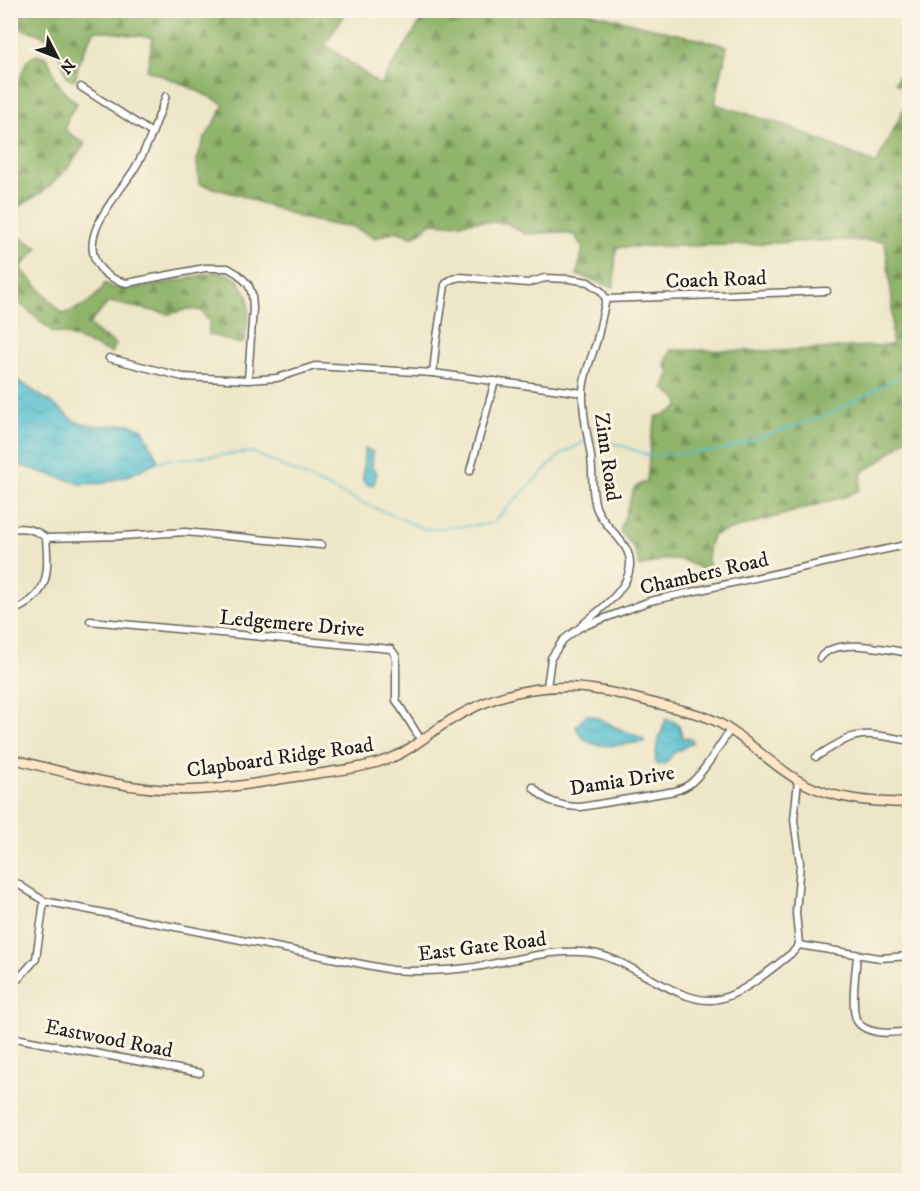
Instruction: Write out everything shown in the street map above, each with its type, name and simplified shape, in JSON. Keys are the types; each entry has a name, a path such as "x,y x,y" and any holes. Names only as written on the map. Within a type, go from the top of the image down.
{"main road":[{"name":"Clapboard Ridge Road","path":"10,758 117,784 144,788 193,790 241,785 362,766 392,758 474,706 512,693 547,687 581,687 621,694 710,719 730,730 798,780 820,790 838,796 871,801 909,803"}],"street":[{"path":"81,87 152,133"},
{"path":"166,96 147,147 94,232 92,255 106,274 119,282 127,283 205,268 228,268 238,274 248,284 252,294 248,380"},
{"path":"433,373 445,285 452,279 460,277 528,283 545,278 570,279 588,282 601,291 606,299"},
{"name":"Coach Road","path":"606,299 827,291"},
{"name":"Zinn Road","path":"579,628 616,594 623,585 630,567 628,552 597,511 586,431 583,393 606,299"},
{"path":"109,358 183,377 248,380 277,378 315,366 433,373 583,393"},
{"path":"470,471 495,381"},
{"path":"10,529 24,527 39,532 46,538 185,532 321,545"},
{"path":"10,612 29,603 40,592 48,563 46,538"},
{"name":"Chambers Road","path":"547,687 551,658 563,640 579,628 650,601 909,544"},
{"name":"Ledgemere Drive","path":"90,621 392,649 396,656 396,700 421,740"},
{"path":"820,658 823,653 852,645 909,654"},
{"name":"Damia Drive","path":"533,787 539,795 555,804 567,807 581,807 675,791 692,783 730,730"},
{"path":"816,757 846,739 861,735 879,735 909,741"},
{"path":"798,780 794,820 800,863 796,913 799,945 880,958 909,956"},
{"name":"East Gate Road","path":"10,879 44,901 392,970 439,972 565,952 598,954 690,997 704,1000 729,997 794,952 799,945"},
{"path":"10,982 18,979 36,959 44,901"},
{"path":"857,955 854,994 854,1012 857,1021 864,1028 877,1032 909,1031"},
{"name":"Eastwood Road","path":"10,1036 200,1073"}],"green space":[{"path":"11,10 347,11 325,44 380,85 427,11 583,11 727,46 715,104 787,126 876,164 909,99 909,437 879,462 862,472 859,490 846,496 713,535 708,549 710,573 683,560 665,559 640,567 634,548 620,531 634,488 647,481 651,438 657,416 680,407 677,399 664,388 670,371 665,365 671,350 776,351 892,345 892,299 885,241 838,240 616,247 614,287 577,275 583,248 575,235 558,232 525,234 506,223 477,221 450,224 430,223 415,236 396,231 375,238 351,226 302,218 239,195 199,184 197,160 203,142 224,106 183,84 147,70 153,38 95,30 81,57 74,80 67,78 55,45 49,39 17,28 11,32"},
{"path":"37,55 48,59 56,80 65,93 77,103 68,117 65,130 85,144 68,168 45,190 11,212 11,88 19,81 27,60"},
{"path":"909,55 909,91 895,83"},
{"path":"11,232 38,248 20,268 63,314 87,303 105,283 113,288 132,288 153,286 216,272 228,274 239,281 248,296 249,311 244,342 240,344 209,334 209,322 202,311 189,309 169,314 109,302 89,324 98,334 116,344 112,353 65,334 53,332 11,296"}],"water":[{"path":"11,376 55,405 74,421 95,426 130,424 143,429 158,461 130,475 104,483 81,484 22,466 11,475"},
{"path":"366,449 373,452 372,468 377,472 374,484 371,485 363,481 364,451"},
{"path":"586,715 598,718 641,738 644,742 615,746 596,745 581,736 576,727"},
{"path":"666,719 676,723 682,737 691,739 693,742 674,753 665,764 658,765 655,762 657,745"}],"waterway":[{"path":"593,440 620,445 650,456 721,450 828,415 893,380 910,368"},
{"path":"157,461 252,452 425,529 491,524 560,455 584,442"}]}
